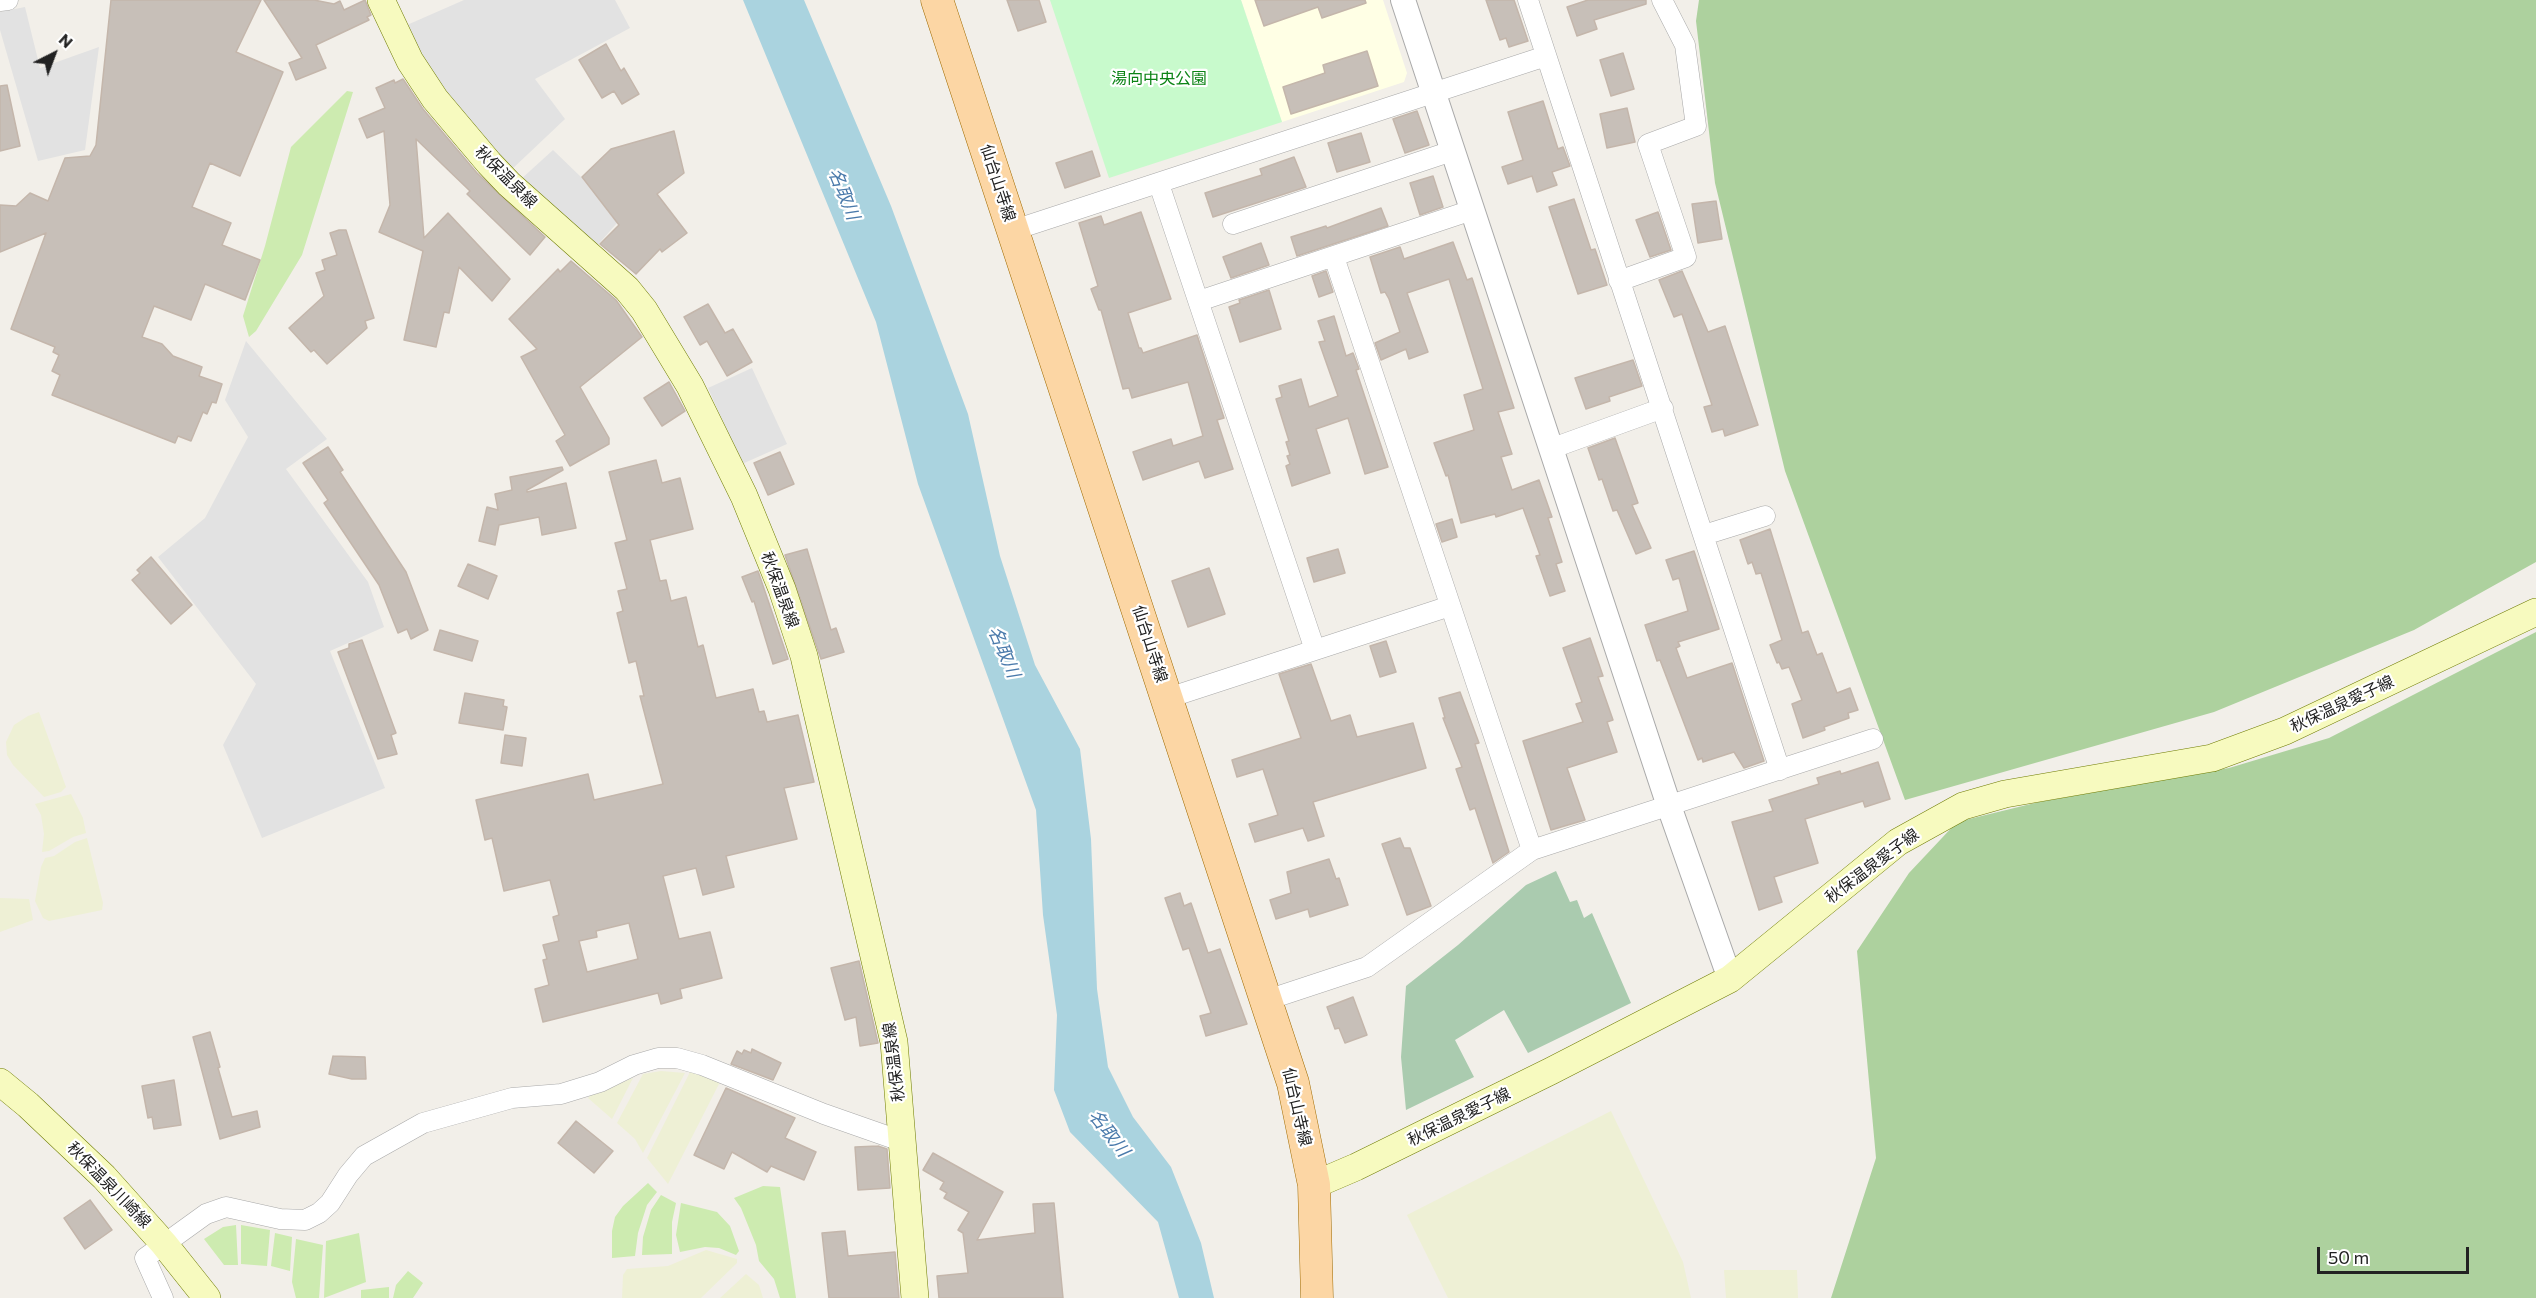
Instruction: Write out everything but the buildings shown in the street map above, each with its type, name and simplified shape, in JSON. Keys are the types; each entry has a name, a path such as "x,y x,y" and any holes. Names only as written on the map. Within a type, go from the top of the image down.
{"main road":[{"name":"秋保温泉線","path":"381,0 410,61 435,99 482,155 509,184 627,289 644,310 690,386 744,496 782,590 804,656 894,1042 915,1298"},
{"name":"仙台山寺線","path":"938,0 1293,1083 1314,1185 1317,1298"},
{"name":"秋保温泉愛子線","path":"1314,1185 1541,1077 1730,979 1898,842 1963,806 2005,794 2212,758 2285,731 2536,612"},
{"name":"秋保温泉川崎線","path":"0,1082 104,1177 164,1244 207,1298"}],"street":[{"path":"0,2 8,0"},
{"path":"1403,0 1669,806 1730,979"},
{"path":"1528,0 1780,770"},
{"path":"1619,281 1686,257 1648,144 1696,126 1685,45 1662,0"},
{"path":"1014,231 1546,56"},
{"path":"1233,224 1452,151"},
{"path":"1159,184 1315,650"},
{"path":"1199,301 1472,210"},
{"path":"1334,257 1532,850"},
{"path":"1550,449 1663,408"},
{"path":"1704,535 1765,516"},
{"path":"1168,698 1450,606"},
{"path":"1267,1000 1367,968 1532,850 1873,739"},
{"path":"163,1298 145,1258 206,1214 226,1207 280,1219 304,1220 319,1213 330,1203 348,1174 364,1156 423,1123 513,1098 561,1094 600,1082 634,1065 658,1058 677,1058 702,1065 901,1142"}],"shaded area":[{"path":"464,0 615,0 630,28 535,79 565,119 509,172 425,64 407,25"},
{"path":"1241,0 1383,0 1407,73 1404,82 1282,122"},
{"path":"25,7 40,68 99,47 85,150 38,161 0,30 0,12"},
{"path":"553,150 581,177 617,223 595,248 520,180"},
{"path":"246,341 327,439 286,469 368,582 384,627 330,651 385,788 262,838 223,745 256,684 158,557 205,518 248,437 225,400"},
{"path":"752,368 787,444 742,464 708,388"},
{"path":"39,712 66,787 61,792 44,797 13,765 7,755 6,742 14,725"},
{"path":"71,794 83,818 86,833 73,837 49,851 42,852 44,834 41,815 35,804"},
{"path":"87,838 103,903 102,910 49,921 43,918 35,901 41,867 45,858 54,856 75,842"},
{"path":"1556,871 1570,902 1577,900 1584,918 1592,913 1631,1003 1528,1053 1504,1010 1455,1040 1474,1077 1406,1110 1401,1057 1406,986 1458,945 1526,885"},
{"path":"0,898 29,899 33,920 0,932"},
{"path":"661,1071 685,1073 643,1153 635,1139 617,1123 643,1074"},
{"path":"690,1072 720,1082 668,1184 647,1158"},
{"path":"633,1078 612,1119 588,1098 592,1094"},
{"path":"1611,1111 1683,1262 1691,1298 1448,1298 1407,1215"},
{"path":"706,1250 737,1259 737,1263 701,1298 622,1298 623,1275 627,1269 668,1266"},
{"path":"1724,1270 1797,1270 1798,1298 1726,1298"},
{"path":"746,1274 759,1285 763,1298 720,1298"}],"green space":[{"name":"湯向中央公園","path":"1050,0 1241,0 1282,122 1109,178"},
{"path":"1699,0 2536,0 2536,562 2414,630 2214,712 1905,800 1785,471 1715,183 1696,21"},
{"path":"347,91 353,92 302,255 256,331 249,337 243,316 265,246 291,147"},
{"path":"2536,632 2536,1298 1831,1298 1876,1158 1857,951 1909,873 1957,822 2039,802 2229,768 2329,738"},
{"path":"648,1183 657,1192 647,1205 638,1233 635,1256 612,1258 612,1231 615,1217 623,1206"},
{"path":"763,1186 780,1187 796,1298 780,1298 774,1279 759,1261 756,1245 741,1208 734,1198"},
{"path":"661,1195 676,1203 672,1222 672,1254 642,1255 643,1237 651,1210"},
{"path":"681,1203 717,1212 730,1226 739,1251 736,1255 719,1248 705,1247 680,1252 676,1235"},
{"path":"236,1225 238,1265 224,1265 204,1239 223,1227"},
{"path":"241,1225 270,1230 267,1266 241,1264"},
{"path":"275,1233 292,1237 290,1271 271,1266"},
{"path":"359,1233 366,1282 324,1298 326,1241"},
{"path":"296,1239 323,1245 319,1298 296,1298 292,1282"},
{"path":"408,1271 423,1283 413,1298 393,1298 396,1285"},
{"path":"389,1287 389,1298 361,1298 361,1290"}],"water":[{"name":"名取川","path":"743,0 804,0 891,206 968,414 1000,556 1035,665 1080,749 1091,839 1097,989 1108,1067 1133,1117 1171,1167 1201,1243 1214,1298 1179,1298 1158,1222 1070,1132 1054,1090 1057,1015 1043,915 1036,810 918,484 876,322"}]}
